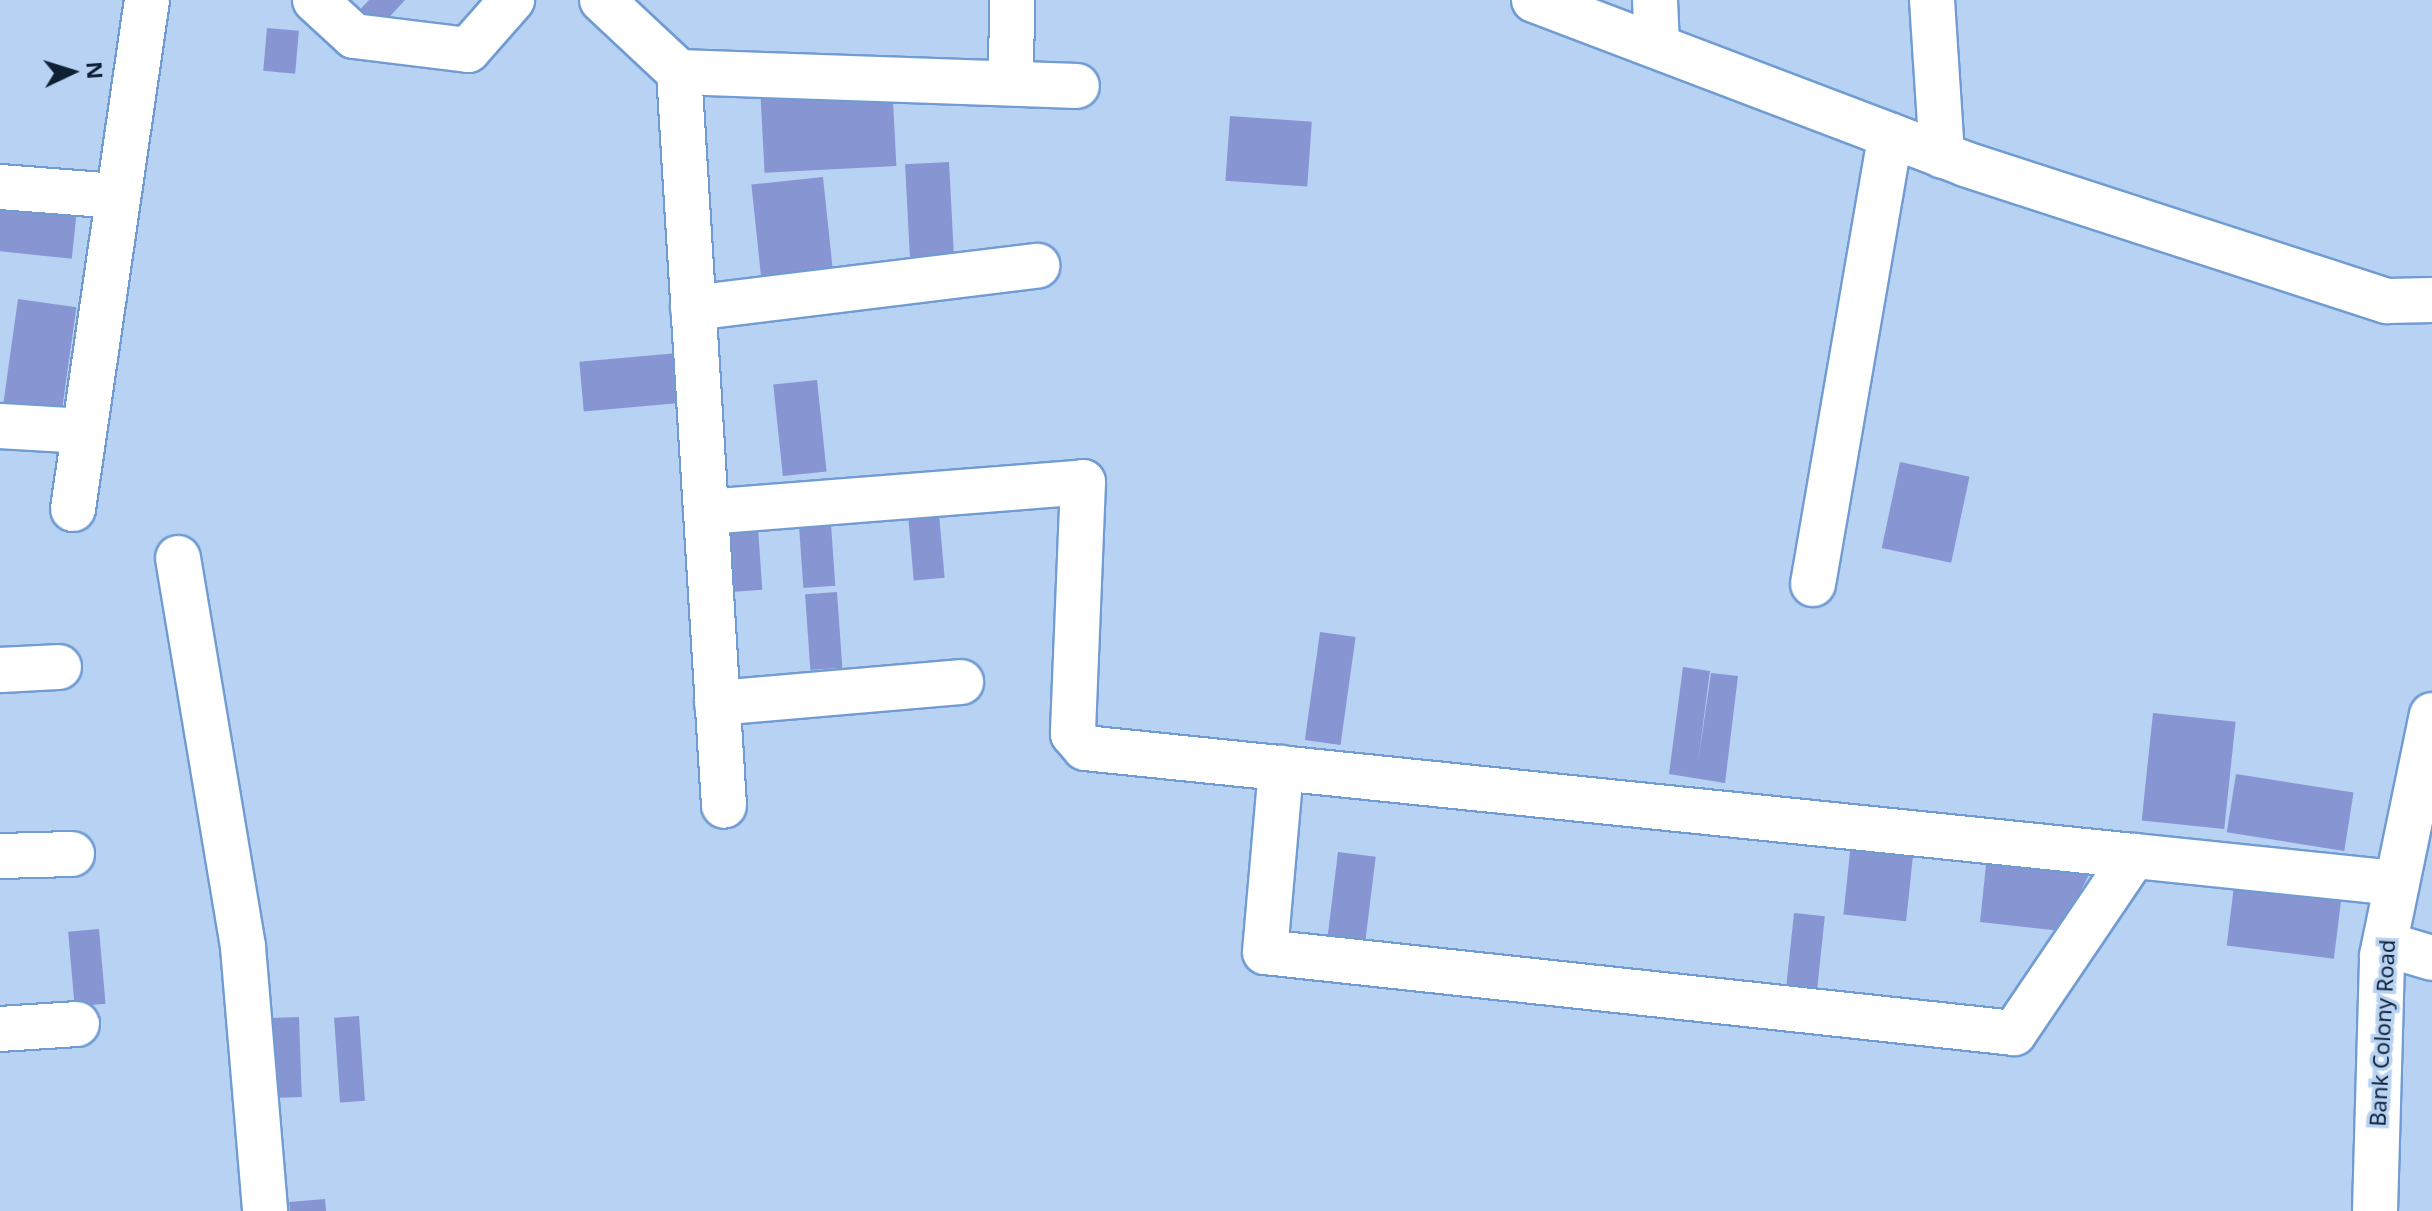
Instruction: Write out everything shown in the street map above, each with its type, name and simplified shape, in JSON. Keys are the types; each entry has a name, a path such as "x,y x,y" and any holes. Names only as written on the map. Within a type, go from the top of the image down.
{"street":[{"path":"73,509 147,0"},
{"path":"315,0 354,36 468,50 512,0"},
{"path":"602,0 679,72 1011,81 1077,86"},
{"path":"1011,81 1012,0"},
{"path":"1534,0 1942,156 2387,301 2432,300"},
{"path":"1655,0 1657,46"},
{"path":"1932,0 1942,156"},
{"path":"679,72 724,806"},
{"path":"1813,584 1890,136"},
{"path":"0,187 118,196"},
{"path":"693,308 1037,266"},
{"path":"0,426 84,431"},
{"path":"706,512 1083,482 1073,734 1085,748 2397,883"},
{"path":"178,558 243,947 265,1211"},
{"path":"0,670 59,667"},
{"path":"717,703 961,682"},
{"name":"Bank Colony Road","path":"2375,1211 2385,944 2397,883 2425,786 2432,715"},
{"path":"1281,768 1265,952 2014,1033 2134,856"},
{"path":"0,856 72,854"},
{"path":"2385,944 2432,958"},
{"path":"0,1029 77,1024"}],"building":[{"path":"369,0 405,0 382,25 357,13"},
{"path":"267,28 299,31 295,74 263,71"},
{"path":"892,82 896,166 765,173 760,89"},
{"path":"1230,116 1312,122 1307,187 1225,181"},
{"path":"949,162 954,260 910,262 905,164"},
{"path":"823,177 833,276 762,284 751,185"},
{"path":"0,205 77,213 72,259 0,251"},
{"path":"18,299 76,307 62,411 3,403"},
{"path":"678,353 682,403 584,411 579,362"},
{"path":"817,380 827,471 783,476 773,385"},
{"path":"1900,462 1969,477 1951,563 1882,548"},
{"path":"938,502 945,578 914,580 907,505"},
{"path":"830,510 835,586 803,588 798,512"},
{"path":"757,514 762,590 731,592 726,516"},
{"path":"837,592 842,668 810,670 805,594"},
{"path":"1320,632 1356,637 1340,745 1305,740"},
{"path":"1683,667 1710,671 1698,763 1711,673 1738,676 1725,783 1669,774"},
{"path":"2153,713 2236,722 2224,829 2142,820"},
{"path":"2236,774 2354,793 2344,851 2227,832"},
{"path":"1852,833 1915,840 1906,921 1843,915"},
{"path":"1988,846 2097,858 2061,931 1980,922"},
{"path":"1338,852 1376,857 1365,946 1327,941"},
{"path":"2234,886 2341,899 2334,959 2227,946"},
{"path":"1794,913 1825,916 1817,992 1786,989"},
{"path":"99,929 106,1004 75,1006 68,932"},
{"path":"359,1016 365,1101 340,1103 334,1018"},
{"path":"299,1017 302,1097 264,1098 261,1018"},
{"path":"325,1199 326,1211 290,1211 289,1202"}]}
